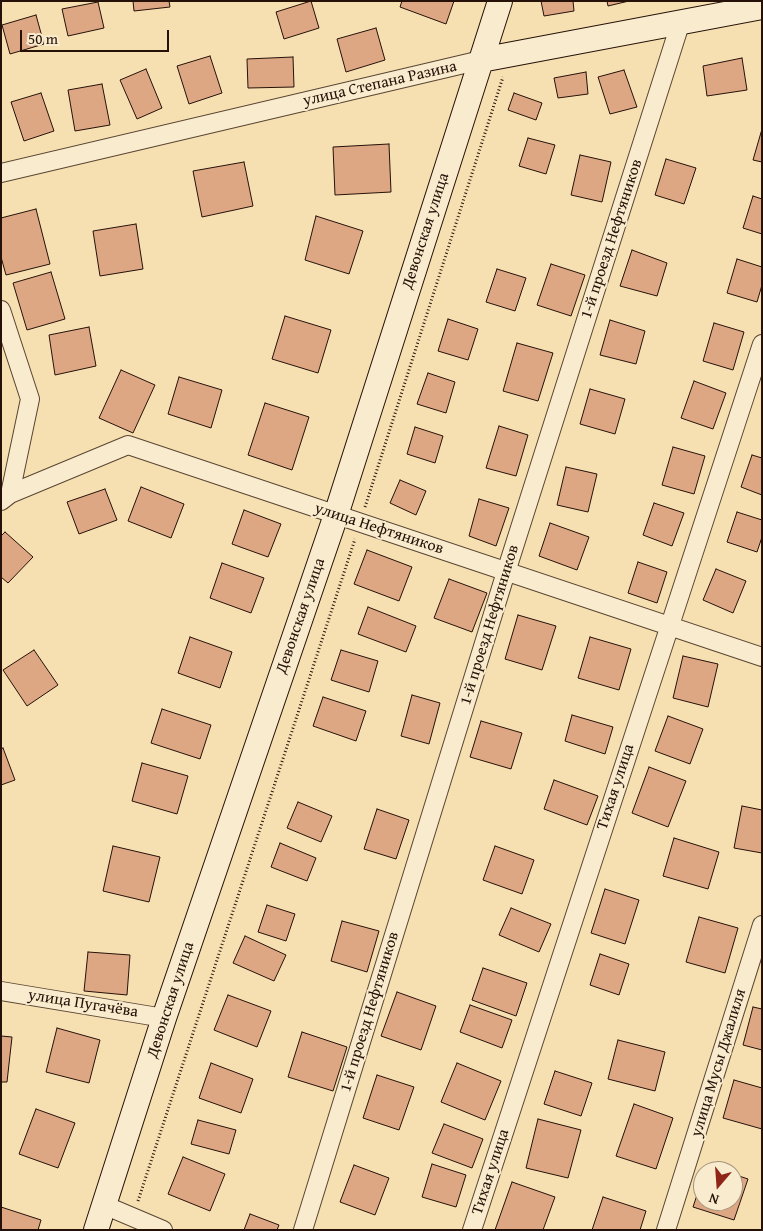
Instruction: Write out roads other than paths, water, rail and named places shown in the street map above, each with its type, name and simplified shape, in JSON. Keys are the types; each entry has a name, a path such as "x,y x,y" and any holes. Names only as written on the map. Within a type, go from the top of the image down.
{"main road":[{"name":"Девонская улица","path":"96,1230 164,1018 336,515 500,1"},
{"name":"улица Степана Разина","path":"481,60 762,7"}],"street":[{"name":"1-й проезд Нефтяников","path":"303,1230 506,572 681,21"},
{"name":"улица Степана Разина","path":"1,173 481,60"},
{"path":"1,310 30,399 5,497"},
{"name":"Тихая улица","path":"472,1230 762,344"},
{"name":"улица Нефтяников","path":"5,497 128,446 762,657"},
{"name":"улица Мусы Джалиля","path":"666,1230 762,925"},
{"name":"улица Пугачёва","path":"1,991 164,1018"},
{"path":"104,1205 163,1230"}]}
